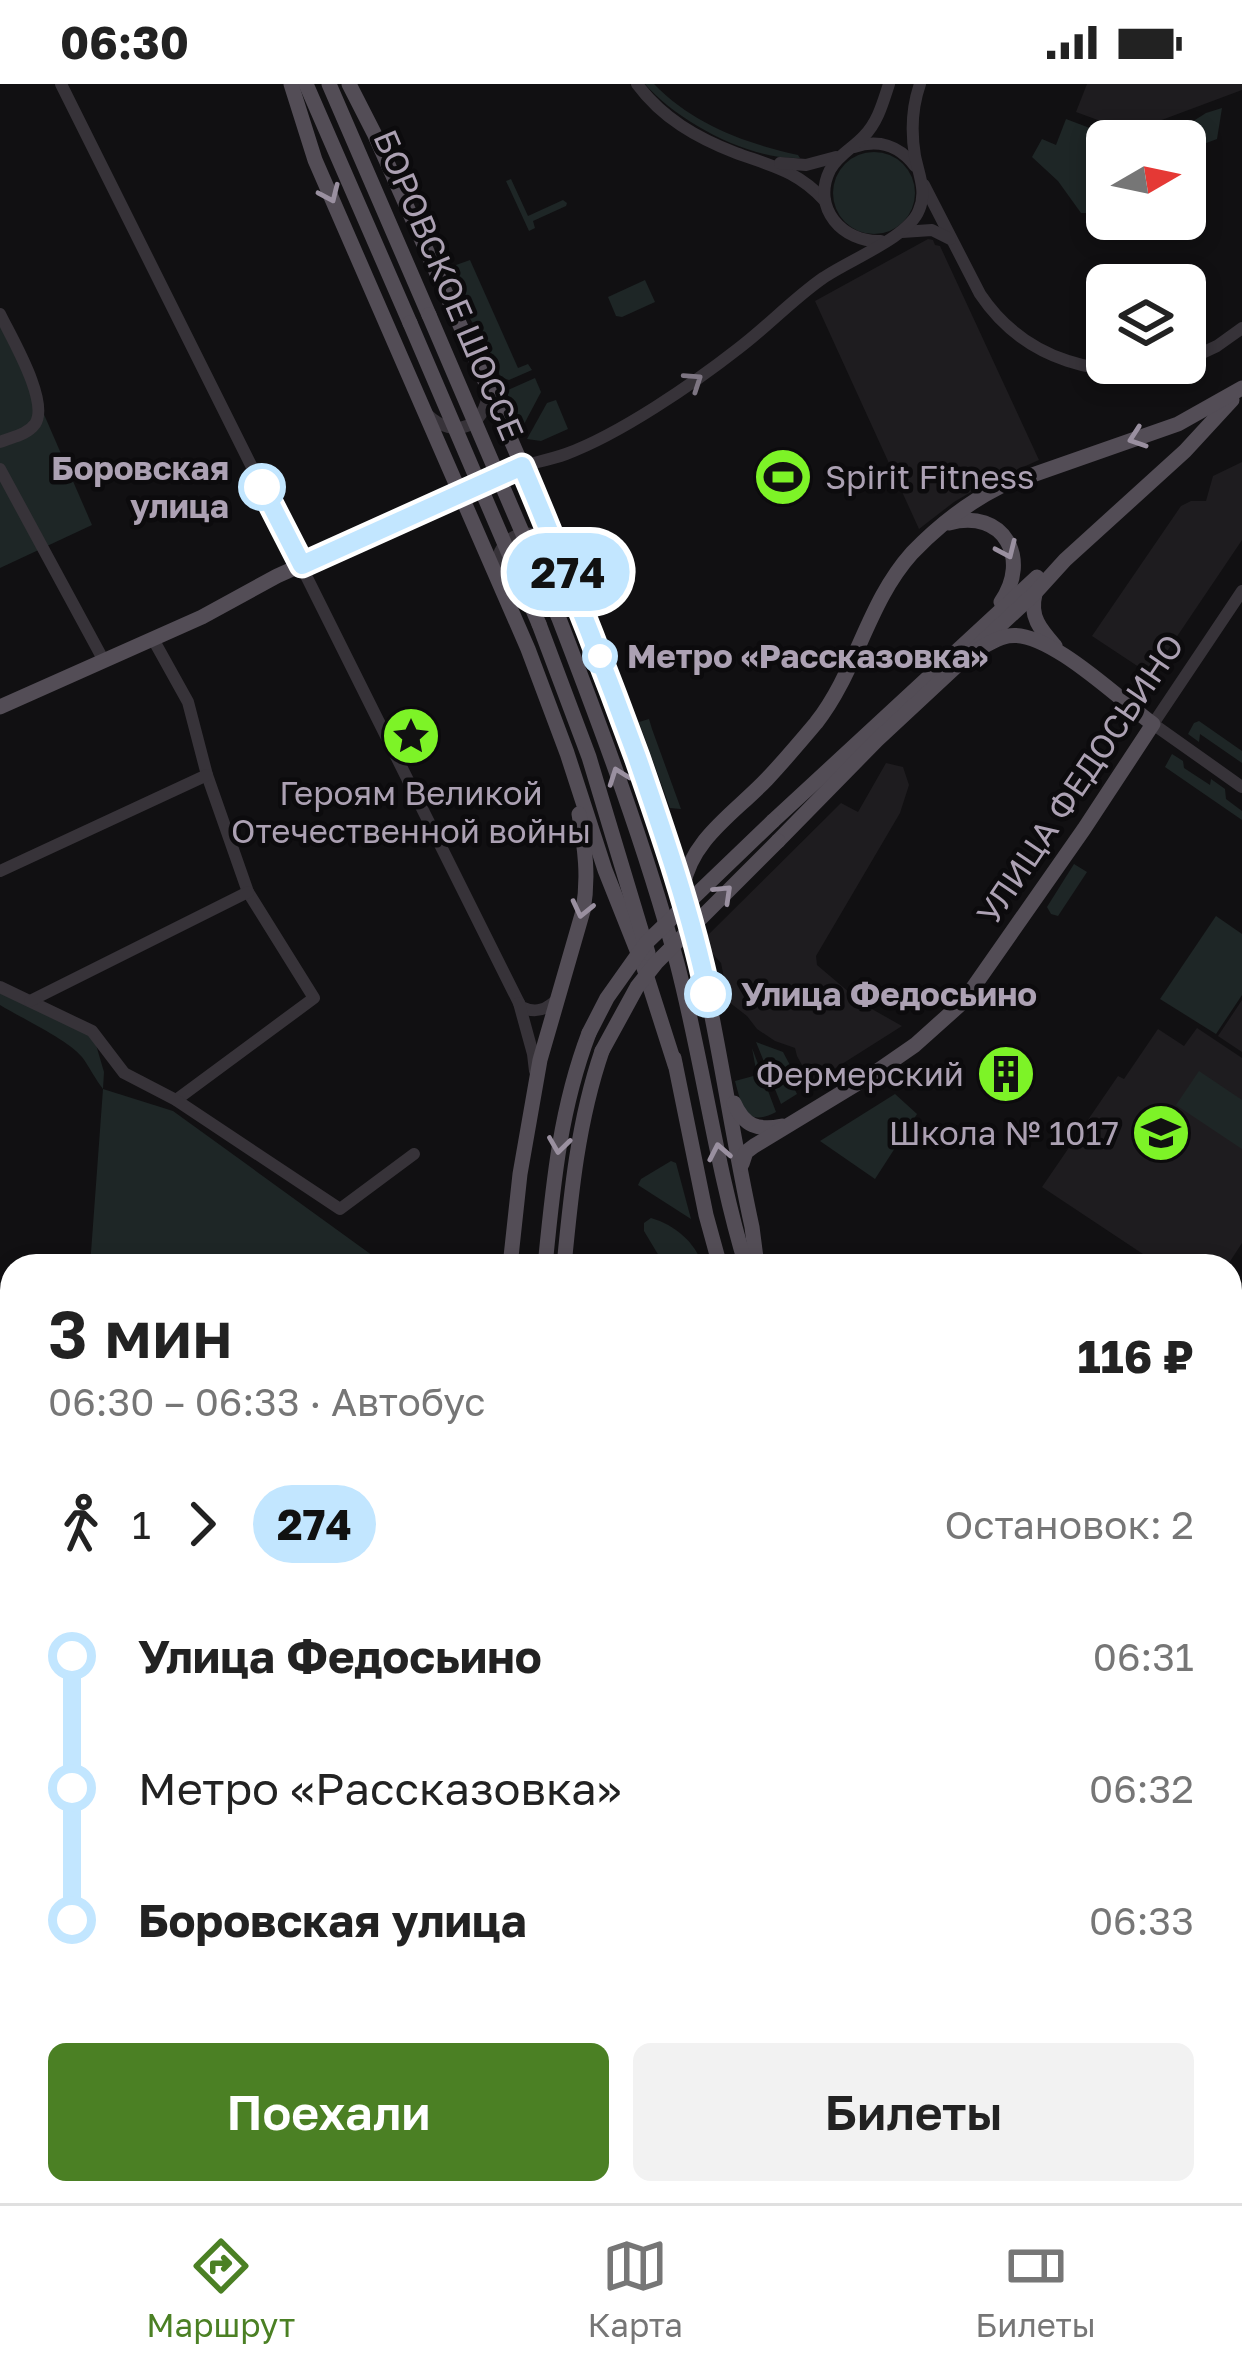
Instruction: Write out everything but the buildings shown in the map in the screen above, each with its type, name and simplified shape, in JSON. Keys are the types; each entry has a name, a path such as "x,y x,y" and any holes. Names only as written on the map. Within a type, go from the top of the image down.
{"main road":[{"path":"291,84 315,160 499,580 567,752 675,1065"},
{"name":"БОРОВСКОЕ ШОССЕ","path":"306,84 577,721 641,926 716,1254"},
{"name":"БОРОВСКОЕ ШОССЕ","path":"329,84 558,616 617,773 665,919 743,1254"},
{"path":"349,84 560,553 662,829 707,990 758,1254"},
{"path":"682,894 695,853 821,717 892,579 914,552 981,496 1001,486 1178,424 1242,388"},
{"path":"565,1254 588,1091 602,1051 628,1002 656,963 877,740 1185,451 1242,388"},
{"path":"0,707 522,466"},
{"path":"946,524 983,523 1004,536 1012,550 1013,583 991,618"},
{"path":"546,1254 563,1115 574,1072 607,998 646,943 991,618 1065,560"},
{"path":"1035,592 1036,622 1057,649 1153,724"},
{"path":"965,658 1014,635 1057,649"},
{"name":"УЛИЦА ФЕДОСЬИНО","path":"742,1179 746,1152 876,1072 963,1002 1153,724"},
{"path":"511,1254 534,1090 587,886 587,858 567,752"},
{"path":"662,829 670,838 686,843 711,833"},
{"path":"727,1087 748,1124 767,1128 790,1123"}],"street":[{"path":"62,84 520,1004 533,1054 534,1090"},
{"path":"637,84 678,124 723,148 803,179 848,234 869,241 887,240"},
{"path":"825,201 829,172 875,122 890,84"},
{"path":"522,466 568,453 677,392 739,348 810,287 902,232 920,209 923,192 913,122 920,84"},
{"path":"755,159 806,165 875,143 892,147 911,160 992,310 1039,349 1086,366"},
{"path":"902,232 932,230 955,244"},
{"path":"0,314 38,396 40,412 28,431 0,442"},
{"path":"1206,351 1242,328"},
{"path":"427,414 444,427 471,424 485,409 488,386"},
{"path":"0,469 104,661"},
{"path":"499,580 499,553 513,537 540,535 560,553"},
{"name":"УЛИЦА ФЕДОСЬИНО","path":"1153,724 1242,591"},
{"path":"153,639 188,702 207,775 248,892 314,998 176,1100"},
{"path":"1153,724 1242,787"},
{"path":"0,871 207,775"},
{"path":"30,1001 248,892"},
{"path":"0,987 92,1031 124,1073 176,1100 340,1209 414,1154"},
{"path":"520,1004 536,1012 558,998"}],"shaded area":[{"path":"645,84 654,84 685,110 720,130 800,158 759,153 716,136 676,112"},
{"path":"1087,84 1242,84 1242,90 1162,120 1098,120 1076,112"},
{"path":"1222,108 1217,139 1206,143 1206,120 1195,120"},
{"path":"1066,119 1086,127 1086,213 1032,157 1042,139 1056,145"},
{"path":"874,152 903,164 915,193 903,222 874,234 845,222 833,193 845,164"},
{"path":"511,179 528,216 563,200 566,206 533,221 535,228 529,231 506,181"},
{"path":"928,239 940,246 1039,460 981,486 919,529 815,301"},
{"path":"470,260 518,368 528,364 532,370 509,380 500,377 494,355 459,299 456,265"},
{"path":"645,280 655,302 616,316 608,297"},
{"path":"0,313 92,525 0,568"},
{"path":"535,378 541,392 522,428 506,391"},
{"path":"556,400 568,429 541,441 527,439 547,403"},
{"path":"1242,462 1242,540 1151,675 1092,636 1181,506 1206,501 1213,476"},
{"path":"649,719 681,809 670,808 639,722"},
{"path":"1199,721 1242,751 1242,763 1200,734 1199,742 1188,734"},
{"path":"1172,754 1183,761 1184,768 1225,789 1226,799 1242,811 1242,820 1165,767"},
{"path":"886,763 903,767 909,785 900,813 816,956 817,965 863,1004 902,1026 812,1083 795,1048 757,1029 729,1002 721,963 710,951 708,935 841,803 858,812"},
{"path":"1074,864 1087,872 1058,916 1051,914 1047,907"},
{"path":"1216,916 1242,934 1242,995 1216,1034 1160,999"},
{"path":"0,987 92,1031 104,1072 103,1089 75,1050 0,1005"},
{"path":"1242,1000 1242,1052 1218,1036"},
{"name":"Школа № 1017","path":"1197,1028 1242,1058 1242,1243 1235,1254 1143,1254 1042,1187 1118,1076 1124,1079 1158,1029 1184,1046"},
{"path":"756,1042 783,1052 800,1084 794,1088 797,1094 781,1104"},
{"path":"752,1048 776,1112 758,1118 743,1106 735,1081 757,1075"},
{"path":"1199,1071 1242,1100 1242,1149 1176,1105"},
{"path":"103,1089 173,1111 370,1254 91,1254"},
{"path":"895,1094 917,1114 875,1179 820,1141"},
{"path":"671,1161 676,1163 691,1219 638,1185"},
{"path":"651,1218 668,1225 697,1254 658,1254 644,1223"}],"bus line":[{"name":"274","path":"262,487 302,565 522,466 590,628 658,818 708,994"}],"place":[{"name":"Spirit Fitness","path":"783,477"},
{"name":"Боровская улица","path":"262,487"},
{"name":"Метро «Рассказовка»","path":"600,656"},
{"name":"Героям Великой Отечественной войны","path":"411,736"},
{"name":"Улица Федосьино","path":"708,994"},
{"name":"Фермерский","path":"1006,1074"},
{"name":"Школа № 1017","path":"1161,1133"}]}
